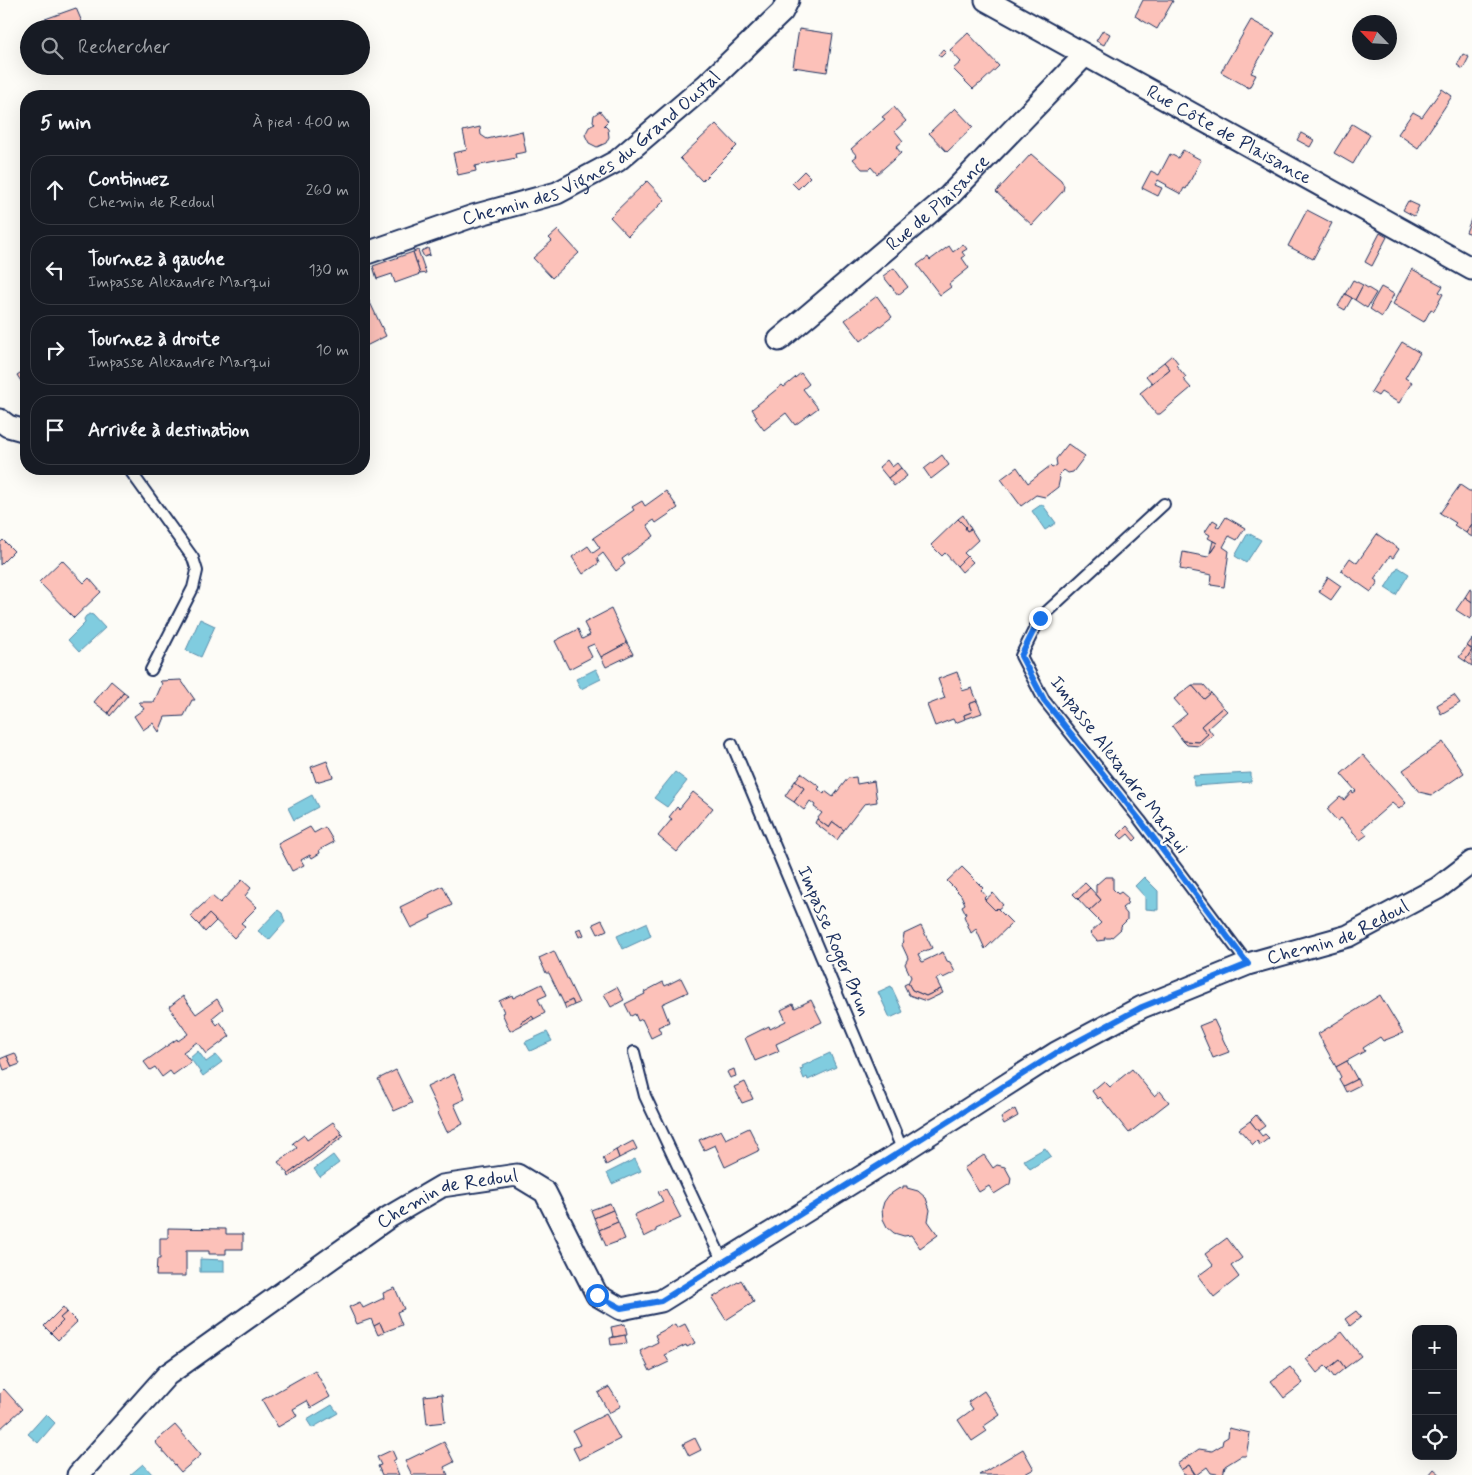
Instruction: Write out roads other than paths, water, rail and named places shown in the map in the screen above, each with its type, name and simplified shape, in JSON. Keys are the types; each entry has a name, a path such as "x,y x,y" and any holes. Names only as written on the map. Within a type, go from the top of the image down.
{"street":[{"name":"Chemin des Vignes du Grand Oustal","path":"370,252 473,216 557,193 617,161 706,85 782,12 788,0"},
{"name":"Rue Côte de Plaisance","path":"986,0 1472,269"},
{"name":"Rue de Plaisance","path":"779,340 949,196 1085,55"},
{"path":"0,420 8,426 20,429"},
{"name":"Chemin de Redoul","path":"78,1475 166,1375 389,1218 442,1186 517,1175 545,1192 597,1295 621,1308 661,1301 1056,1053 1142,1007 1248,964 1348,936 1438,888 1472,862"}],"lane":[{"path":"132,475 193,558 197,571 193,588 151,670"},
{"name":"Impasse Alexandre Marqui","path":"1164,504 1040,618 1021,656 1044,700 1140,820 1248,964"},
{"name":"Impasse Roger Brun","path":"732,744 903,1150"},
{"path":"634,1052 645,1096 723,1262"}],"water":[{"path":"1042,504 1056,523 1045,530 1032,511"},
{"path":"1248,533 1261,540 1246,563 1235,556"},
{"path":"1398,567 1409,574 1396,595 1385,588"},
{"path":"90,614 105,628 79,652 68,640 85,623 84,619"},
{"path":"200,619 215,626 201,657 186,650"},
{"path":"596,669 601,679 581,689 576,679"},
{"path":"675,772 687,781 667,807 654,798"},
{"path":"1251,773 1251,782 1194,786 1193,776"},
{"path":"312,795 318,807 294,820 288,808"},
{"path":"1144,877 1158,891 1158,910 1145,909 1145,897 1135,886"},
{"path":"278,910 282,913 285,922 269,940 258,931"},
{"path":"646,923 651,936 623,949 617,936"},
{"path":"891,986 903,1012 890,1018 878,992"},
{"path":"547,1032 552,1041 530,1051 525,1042"},
{"path":"198,1051 206,1062 216,1055 222,1062 203,1076 190,1058"},
{"path":"830,1053 836,1067 808,1080 807,1077 804,1079 800,1069 803,1068 802,1066"},
{"path":"1045,1148 1051,1156 1030,1169 1024,1160"},
{"path":"333,1155 339,1163 320,1177 314,1169"},
{"path":"635,1159 641,1171 612,1184 607,1173"},
{"path":"200,1259 224,1260 224,1272 200,1272"},
{"path":"332,1405 338,1413 312,1428 307,1420"},
{"path":"46,1414 55,1423 38,1443 28,1434"},
{"path":"143,1464 153,1475 130,1475"}]}
